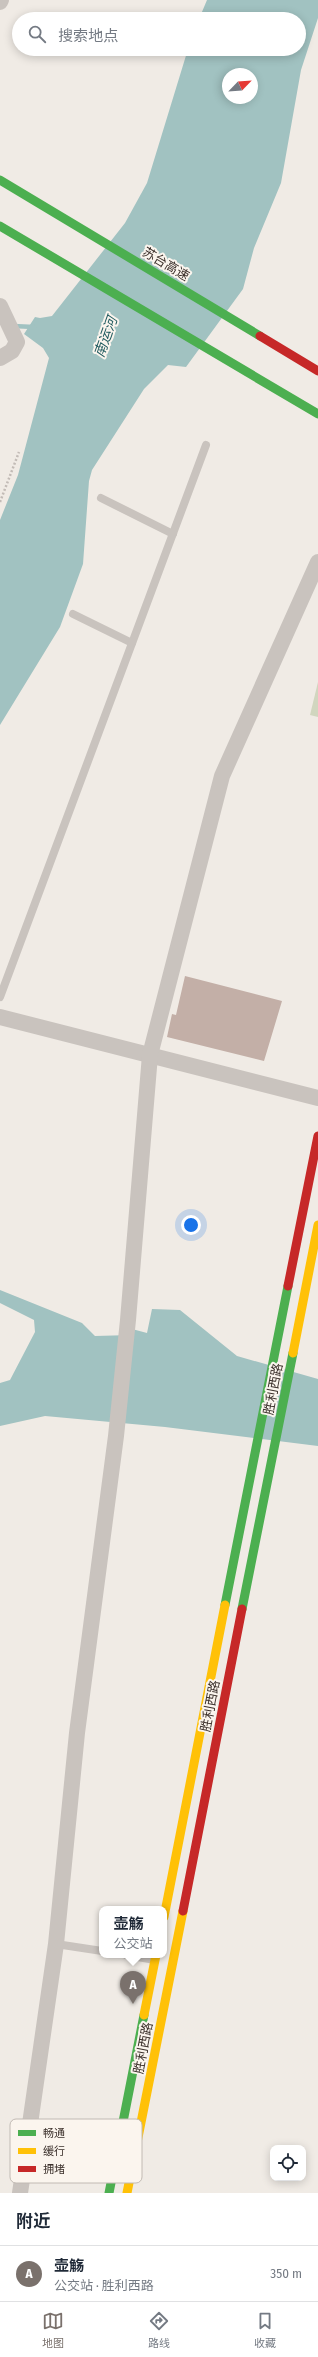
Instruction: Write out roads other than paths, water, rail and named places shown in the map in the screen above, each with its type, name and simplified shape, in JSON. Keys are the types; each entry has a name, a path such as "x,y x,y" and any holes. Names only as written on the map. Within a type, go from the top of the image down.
{"main road":[{"path":"0,169 118,251"},
{"name":"苏台高速","path":"0,180 318,371"},
{"path":"0,226 318,414"},
{"name":"胜利西路","path":"166,1906 318,1136"},
{"name":"胜利西路","path":"142,2119 318,1225"},
{"name":"胜利西路","path":"124,2119 156,1958"},
{"name":"胜利西路","path":"109,2193 111,2183"},
{"name":"胜利西路","path":"127,2193 129,2183"}],"street":[{"path":"0,358 12,351 17,342 3,311"},
{"path":"31,2119 56,1944 78,1733 116,1436 128,1320 150,1055 222,776 318,562"},
{"path":"0,1017 318,1098"},
{"path":"20,2193 21,2183"}],"lane":[{"path":"0,997 206,446"},
{"path":"101,498 173,534"},
{"path":"73,614 132,643"},
{"path":"56,1944 99,1951"},
{"path":"159,1958 173,1963"}],"water":[{"path":"207,0 318,0 318,18 306,55 306,12 202,12"},
{"name":"南运河","path":"186,56 306,56 301,70 281,183 254,248 243,289 186,367 168,365 144,389 92,470 89,481 83,564 60,627 0,725 0,520 18,475 49,358 43,348 24,334 35,317 40,318 52,316 125,223 147,183"},
{"path":"0,1290 82,1323 95,1336 131,1335 132,1329 147,1333 152,1309 180,1310 237,1356 318,1379 318,1446 165,1427 45,1416 0,1426 0,1383 10,1380 35,1332 34,1320 0,1303"}],"waterway":[{"path":"13,326 34,327"}],"place":[{"name":"壶觞","path":"133,2004"}]}
